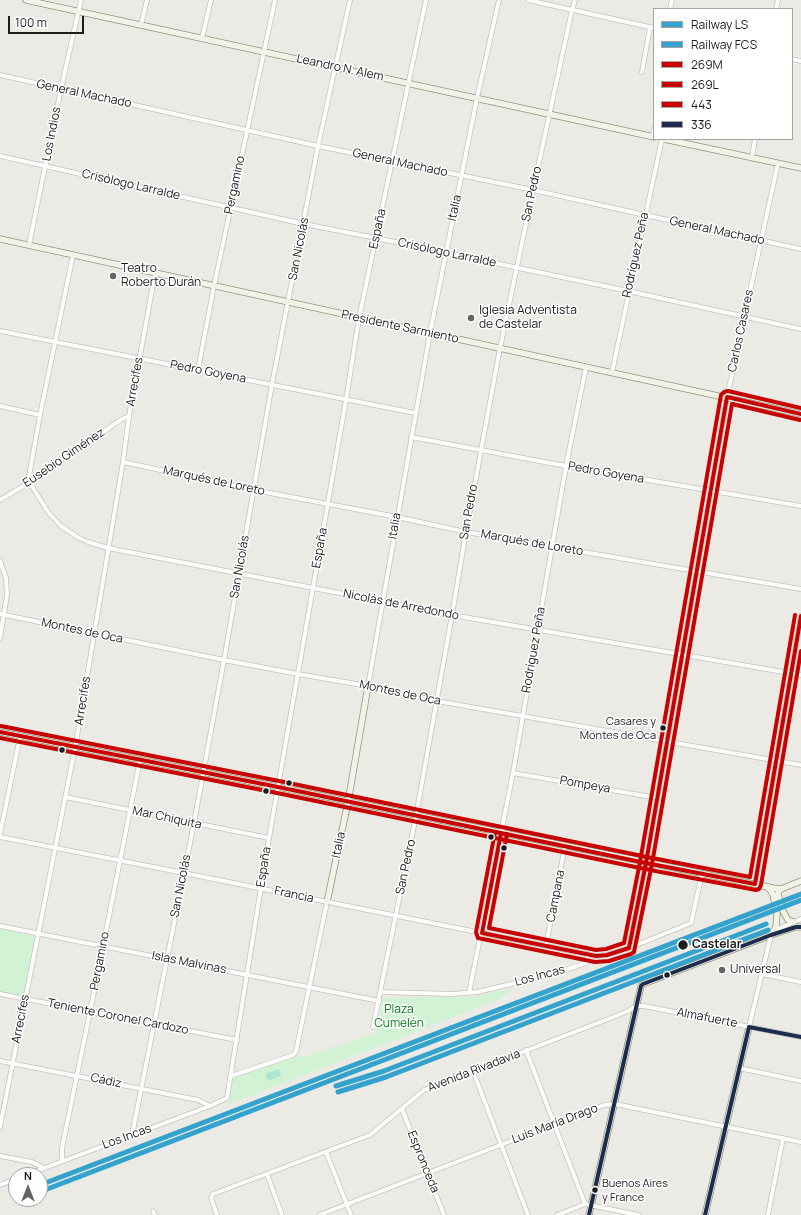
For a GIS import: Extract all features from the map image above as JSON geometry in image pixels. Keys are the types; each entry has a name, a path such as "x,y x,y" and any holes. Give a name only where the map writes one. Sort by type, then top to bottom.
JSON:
{"street":[{"name":"Leandro N. Alem","path":"26,0 653,137"},
{"name":"Los Indios","path":"29,245 81,0"},
{"path":"141,25 147,0"},
{"path":"202,38 211,0"},
{"name":"Pergamino","path":"198,370 214,286 275,0"},
{"name":"San Nicolás","path":"132,1135 194,823 272,384 318,146 350,0"},
{"name":"España","path":"227,1098 269,838 359,318 426,0"},
{"name":"Italia","path":"231,1076 295,1053 348,802 382,600 430,333 499,0"},
{"path":"528,0 652,28 642,72"},
{"name":"San Pedro","path":"374,1026 416,816 500,348 575,0"},
{"name":"General Machado","path":"0,75 318,146 533,190 801,249"},
{"name":"Rodríguez Peña","path":"612,372 628,291 663,140"},
{"path":"668,140 801,168"},
{"path":"752,158 755,140"},
{"name":"Crisólogo Larralde","path":"0,156 304,224 446,252 801,329"},
{"name":"Carlos Casares","path":"629,948 646,863 727,397 778,164"},
{"name":"Presidente Sarmiento","path":"0,239 801,414"},
{"path":"30,482 30,471 40,414 73,255"},
{"name":"Arrecifes","path":"0,1127 75,748 123,462 129,416 155,274"},
{"name":"Pedro Goyena","path":"0,331 415,413"},
{"name":"Rodríguez Peña","path":"469,993 513,773 566,466 586,367"},
{"path":"0,406 40,414"},
{"name":"Eusebio Giménez","path":"0,500 30,482 122,419 129,416"},
{"name":"Pedro Goyena","path":"411,437 481,451 801,506"},
{"name":"Marqués de Loreto","path":"123,462 254,490 397,517 466,532 801,590"},
{"name":"Nicolás de Arredondo","path":"30,482 41,504 61,526 79,538 108,548 382,600 452,615 801,675"},
{"path":"0,561 5,572 7,595 2,614 0,638"},
{"name":"Montes de Oca","path":"2,614 224,660 368,686 437,701 801,765"},
{"path":"755,884 801,616"},
{"path":"0,732 767,887 780,889 801,881"},
{"path":"0,834 20,737"},
{"name":"Pergamino","path":"62,1161 62,1148 140,760"},
{"name":"Pompeya","path":"513,773 657,798"},
{"name":"Mar Chiquita","path":"65,797 269,838"},
{"name":"Francia","path":"0,837 396,915 588,955"},
{"name":"Campana","path":"546,946 565,846"},
{"path":"588,955 600,956 629,948 688,924 693,920 702,874"},
{"path":"705,1215 771,934 776,927 777,914 773,896 767,887"},
{"path":"780,889 778,894 783,911 788,920 798,925"},
{"path":"588,1205 615,1104 641,986 771,934 798,925 801,919"},
{"name":"Islas Malvinas","path":"0,926 379,1001"},
{"name":"Los Incas","path":"380,992 469,993 550,975 586,963 588,955"},
{"path":"762,974 801,982"},
{"name":"Teniente Coronel Cardozo","path":"0,994 236,1040"},
{"name":"Almafuerte","path":"636,1006 644,1006 801,1037"},
{"name":"Avenida Rivadavia","path":"217,1215 211,1198 213,1194 370,1136 424,1090 616,1016 636,1006"},
{"path":"526,1050 554,1124 588,1205 589,1215"},
{"name":"Cádiz","path":"0,1061 198,1100 210,1106"},
{"path":"740,1068 801,1081"},
{"path":"473,1071 528,1215"},
{"name":"Los Incas","path":"47,1167 210,1106 227,1098"},
{"name":"Luis María Drago","path":"319,1215 427,1172 604,1105 615,1104 801,1142"},
{"name":"Espronceda","path":"402,1109 444,1215"},
{"path":"768,1215 784,1138"},
{"path":"326,1152 351,1215"},
{"path":"0,1156 32,1162 42,1167"},
{"path":"267,1174 282,1215"},
{"path":"556,1215 588,1205 638,1215"}],"green space":[{"path":"0,929 35,936 23,997 0,992"},
{"name":"Plaza Cumelén","path":"512,989 500,999 227,1105 234,1078 300,1055 303,1058 376,1033 383,998 472,997"},
{"path":"279,1069 281,1076 268,1081 265,1074"}],"rail line":[{"name":"LS","path":"48,1182 801,894"},
{"name":"FCS","path":"48,1189 801,900"},
{"name":"LS","path":"336,1086 384,1071 766,924"},
{"name":"FCS","path":"338,1092 386,1077 768,930"}],"transit line":[{"name":"443","path":"507,834 489,928 596,950 606,949 624,943 640,862 721,395 728,391 801,408"},
{"name":"269M","path":"501,833 482,933 596,956 607,955 629,948 646,863 727,397 801,414"},
{"name":"269L","path":"495,832 476,932 478,938 595,962 609,961 634,952 652,864 732,404 800,420"},
{"name":"443","path":"1,726 750,877 795,615"},
{"name":"269M","path":"0,732 755,884 801,616"},
{"name":"269L","path":"0,738 277,793 645,869 756,890 759,889 761,885 801,651"},
{"name":"336","path":"589,1215 641,986 771,935 796,927 801,927"},
{"name":"336","path":"705,1215 749,1027 801,1037"}],"place":[{"name":"Teatro Roberto Durán","path":"113,276"},
{"name":"Iglesia Adventista de Castelar","path":"471,318"},
{"name":"Casares y Montes de Oca","path":"663,728"},
{"name":"Castelar","path":"683,945"},
{"name":"Universal","path":"722,970"},
{"name":"Buenos Aires y France","path":"595,1190"}]}
